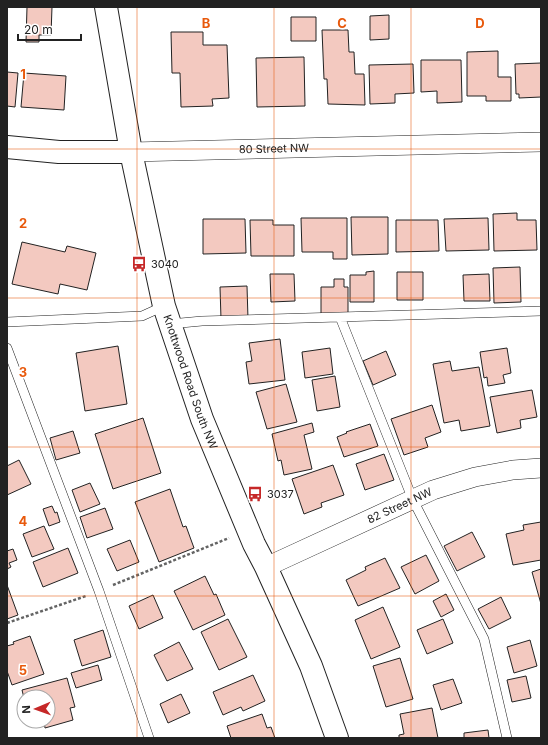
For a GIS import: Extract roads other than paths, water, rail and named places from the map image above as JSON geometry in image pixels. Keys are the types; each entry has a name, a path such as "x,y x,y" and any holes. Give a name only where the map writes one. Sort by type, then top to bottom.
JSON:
{"street":[{"name":"Knottwood Road South NW","path":"106,7 131,152 167,315 202,419 254,544 311,666 336,738"},
{"name":"80 Street NW","path":"7,147 59,152 131,152 541,142"},
{"name":"82 Street NW","path":"266,567 433,490 474,478 513,470 541,468"}],"lane":[{"path":"7,322 167,315 202,320 541,311"},
{"path":"340,317 413,500 484,639 507,738"},
{"path":"7,348 99,591 148,738"}],"place":[{"name":"3040","path":"139,264"},
{"name":"3037","path":"255,494"}]}
